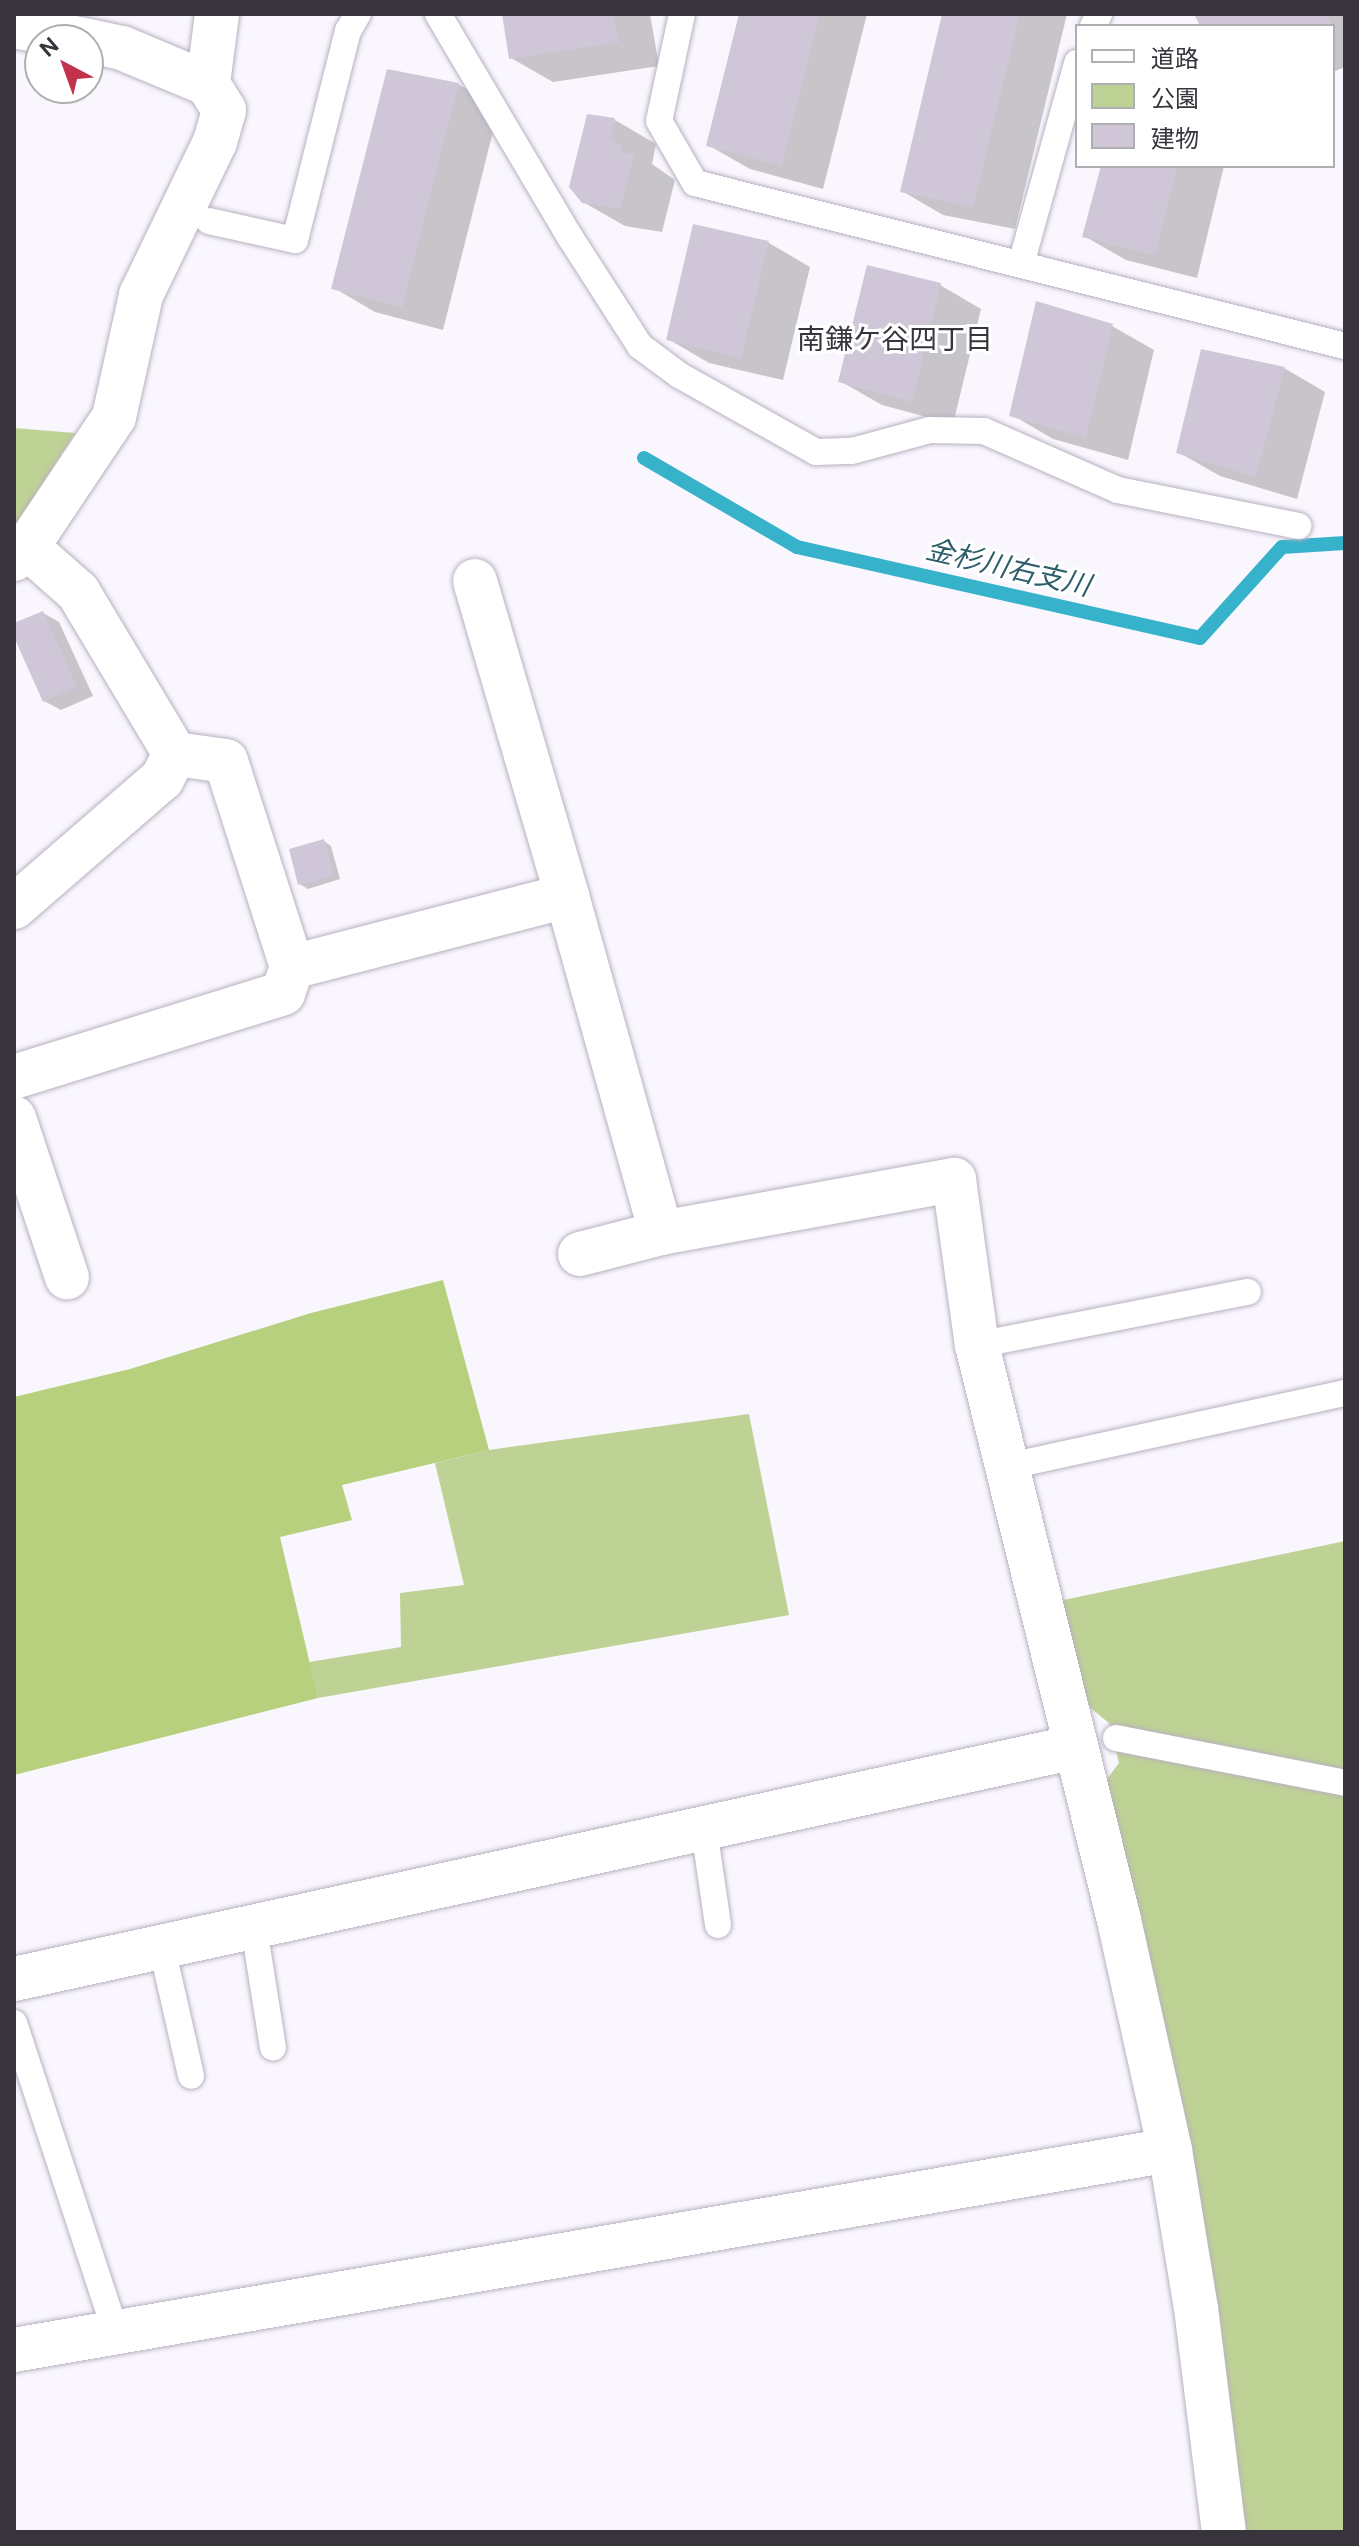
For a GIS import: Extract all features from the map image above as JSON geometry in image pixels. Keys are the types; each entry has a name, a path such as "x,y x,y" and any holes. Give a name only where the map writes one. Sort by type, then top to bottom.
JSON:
{"street":[{"path":"208,84 217,14"},
{"path":"104,44 122,48 208,84 224,110 215,142 141,295 114,417 20,553 78,592 175,754"},
{"path":"475,581 661,1233"},
{"path":"14,907 162,779 175,754"},
{"path":"14,1077 283,993 292,967 226,761 175,754"},
{"path":"292,967 567,896"},
{"path":"14,1118 67,1277"},
{"path":"580,1254 661,1233 954,1180 977,1345 1005,1467 1096,1743 1119,1920 1170,2150 1196,2308 1224,2532"},
{"path":"14,1979 1096,1743"},
{"path":"14,2350 1170,2150"}],"lane":[{"path":"209,221 295,240 348,31 358,14"},
{"path":"438,14 570,237 640,346 679,375 816,452 852,451 930,430 984,431 1118,490 1298,526"},
{"path":"682,14 659,121 695,183 1345,346"},
{"path":"1021,264 1075,70"},
{"path":"977,1345 1248,1292"},
{"path":"1005,1467 1345,1393"},
{"path":"1096,1743 1345,1783"},
{"path":"704,1829 718,1925"},
{"path":"254,1928 273,2048"},
{"path":"162,1948 191,2076"},
{"path":"14,2023 116,2333"}],"green space":[{"path":"14,428 75,433 14,528"},
{"path":"443,1280 489,1450 342,1485 352,1520 280,1537 318,1698 14,1775 14,1397 130,1369 311,1313"},
{"path":"749,1414 789,1615 318,1698 309,1662 401,1647 400,1593 464,1585 435,1463 489,1450"},
{"path":"1345,1541 1345,2532 1234,2532 1104,1783 1119,1763 1109,1723 1077,1697 1054,1602"}],"building":[{"path":"502,14 613,14 619,42 509,59"},
{"path":"739,14 820,14 782,166 706,146"},
{"path":"942,14 1020,14 973,207 900,192"},
{"path":"1194,14 1326,14 1331,24 1199,24"},
{"path":"387,69 459,83 402,307 331,289"},
{"path":"587,114 615,118 611,141 621,144 621,152 634,154 620,209 582,203 569,187"},
{"path":"1100,168 1177,168 1155,255 1082,237"},
{"path":"693,224 769,241 741,358 666,340"},
{"path":"867,265 941,283 912,402 838,382"},
{"path":"1036,301 1113,324 1086,438 1009,416"},
{"path":"1201,349 1285,367 1256,477 1176,453"},
{"path":"43,611 77,687 43,702 14,637 14,623"},
{"path":"324,839 334,876 298,885 289,849"}],"waterway":[{"name":"金杉川右支川","path":"644,458 797,547 1200,638 1282,547 1345,543"}],"district":[{"name":"南鎌ケ谷四丁目","path":"895,340"}]}
